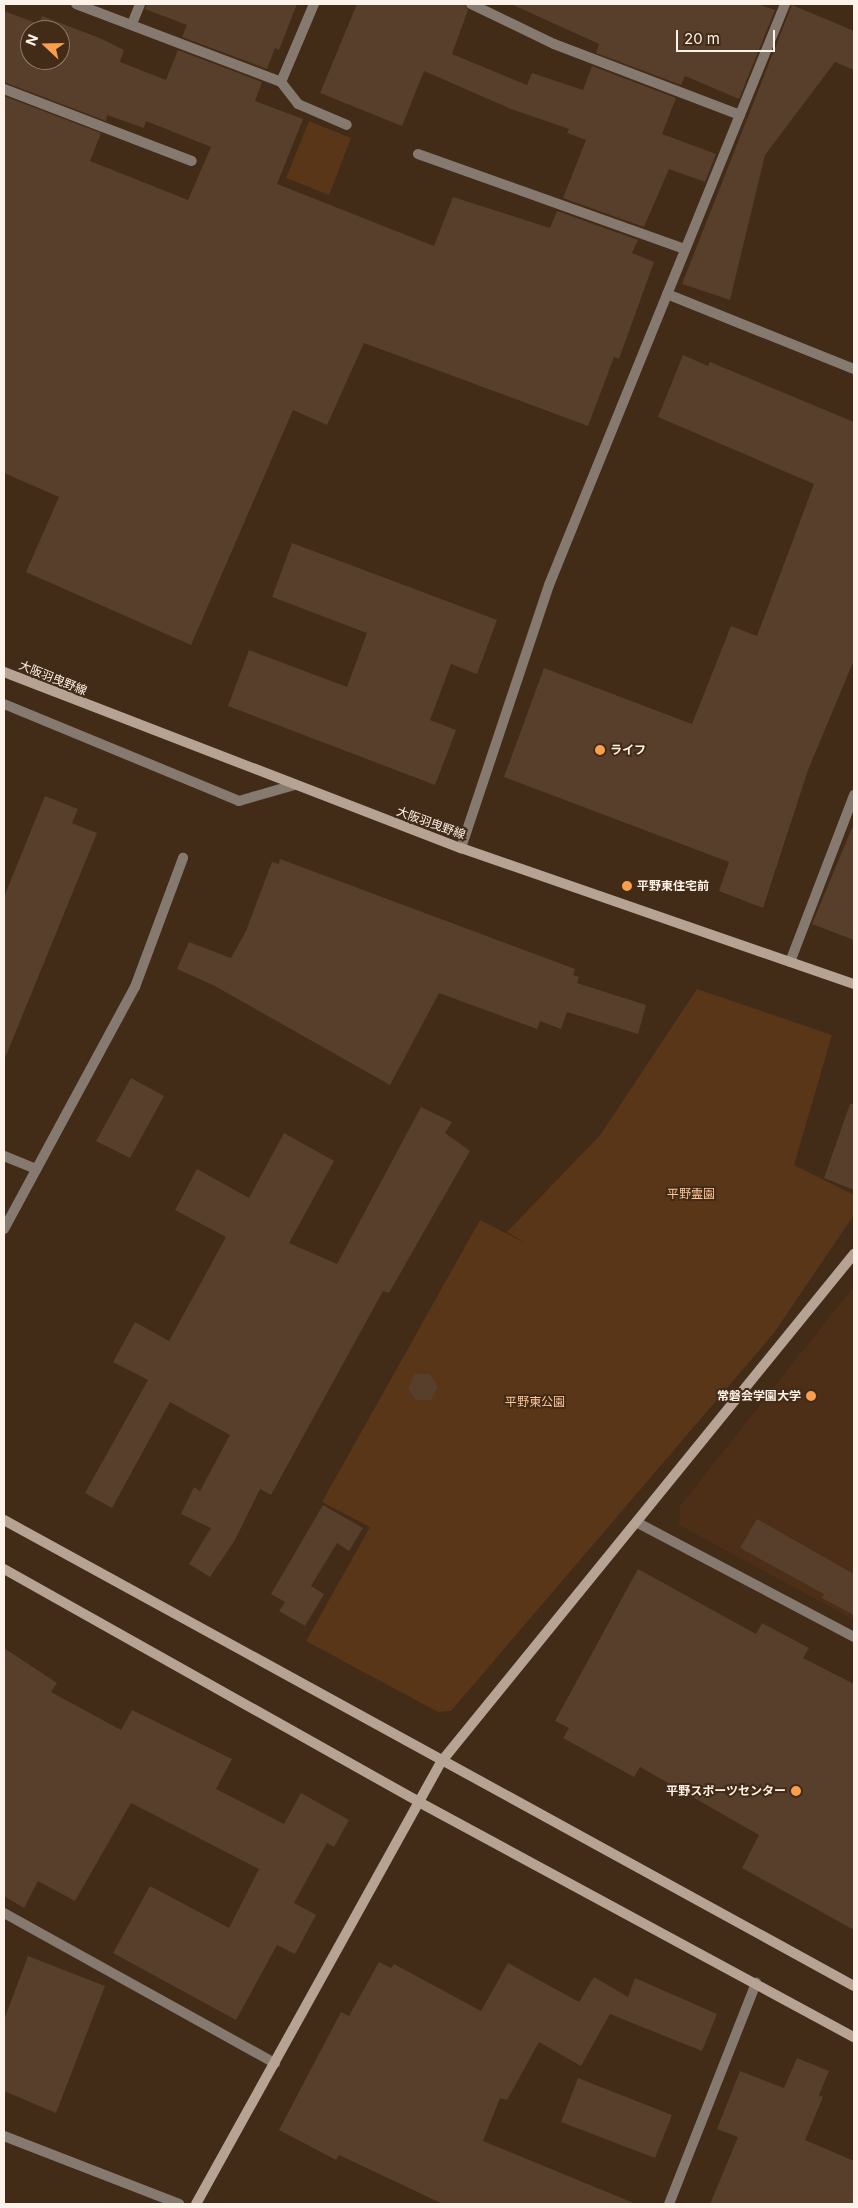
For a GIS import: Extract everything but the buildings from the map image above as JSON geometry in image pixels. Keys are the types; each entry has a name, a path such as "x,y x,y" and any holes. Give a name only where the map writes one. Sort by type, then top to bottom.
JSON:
{"street":[{"path":"76,4 282,82 298,104 347,125"},
{"path":"132,24 140,4"},
{"path":"282,82 314,4"},
{"path":"470,4 554,44 740,115"},
{"path":"461,848 549,585 784,4"},
{"path":"4,89 192,161"},
{"path":"418,154 685,249"},
{"path":"667,294 854,369"},
{"name":"大阪羽曳野線","path":"4,672 461,848 854,984"},
{"path":"4,704 239,801 294,785"},
{"path":"790,962 854,795"},
{"path":"4,1229 134,987 183,858"},
{"path":"4,1156 37,1169"},
{"path":"196,2204 417,1801 441,1762 638,1523 854,1254"},
{"path":"4,1520 441,1762 854,1986"},
{"path":"638,1523 854,1638"},
{"path":"4,1569 417,1801 854,2037"},
{"path":"4,1914 275,2063"},
{"path":"669,2204 756,1984"},
{"path":"4,2136 179,2204"}],"shaded area":[{"name":"常磐会学園大学","path":"854,1286 854,1620 679,1525 680,1506"}],"green space":[{"path":"309,121 351,138 329,195 286,178"},
{"name":"平野東公園","path":"697,989 832,1035 794,1165 854,1195 854,1215 774,1333 451,1711 438,1712 306,1641 370,1527 322,1502 480,1220 525,1243 507,1232 601,1134"}],"place":[{"name":"ライフ","path":"600,750"},
{"name":"平野東住宅前","path":"627,886"},
{"name":"常磐会学園大学","path":"811,1396"},
{"name":"平野スポーツセンター","path":"796,1791"}],"park label":[{"name":"平野霊園","path":"691,1194"}]}
